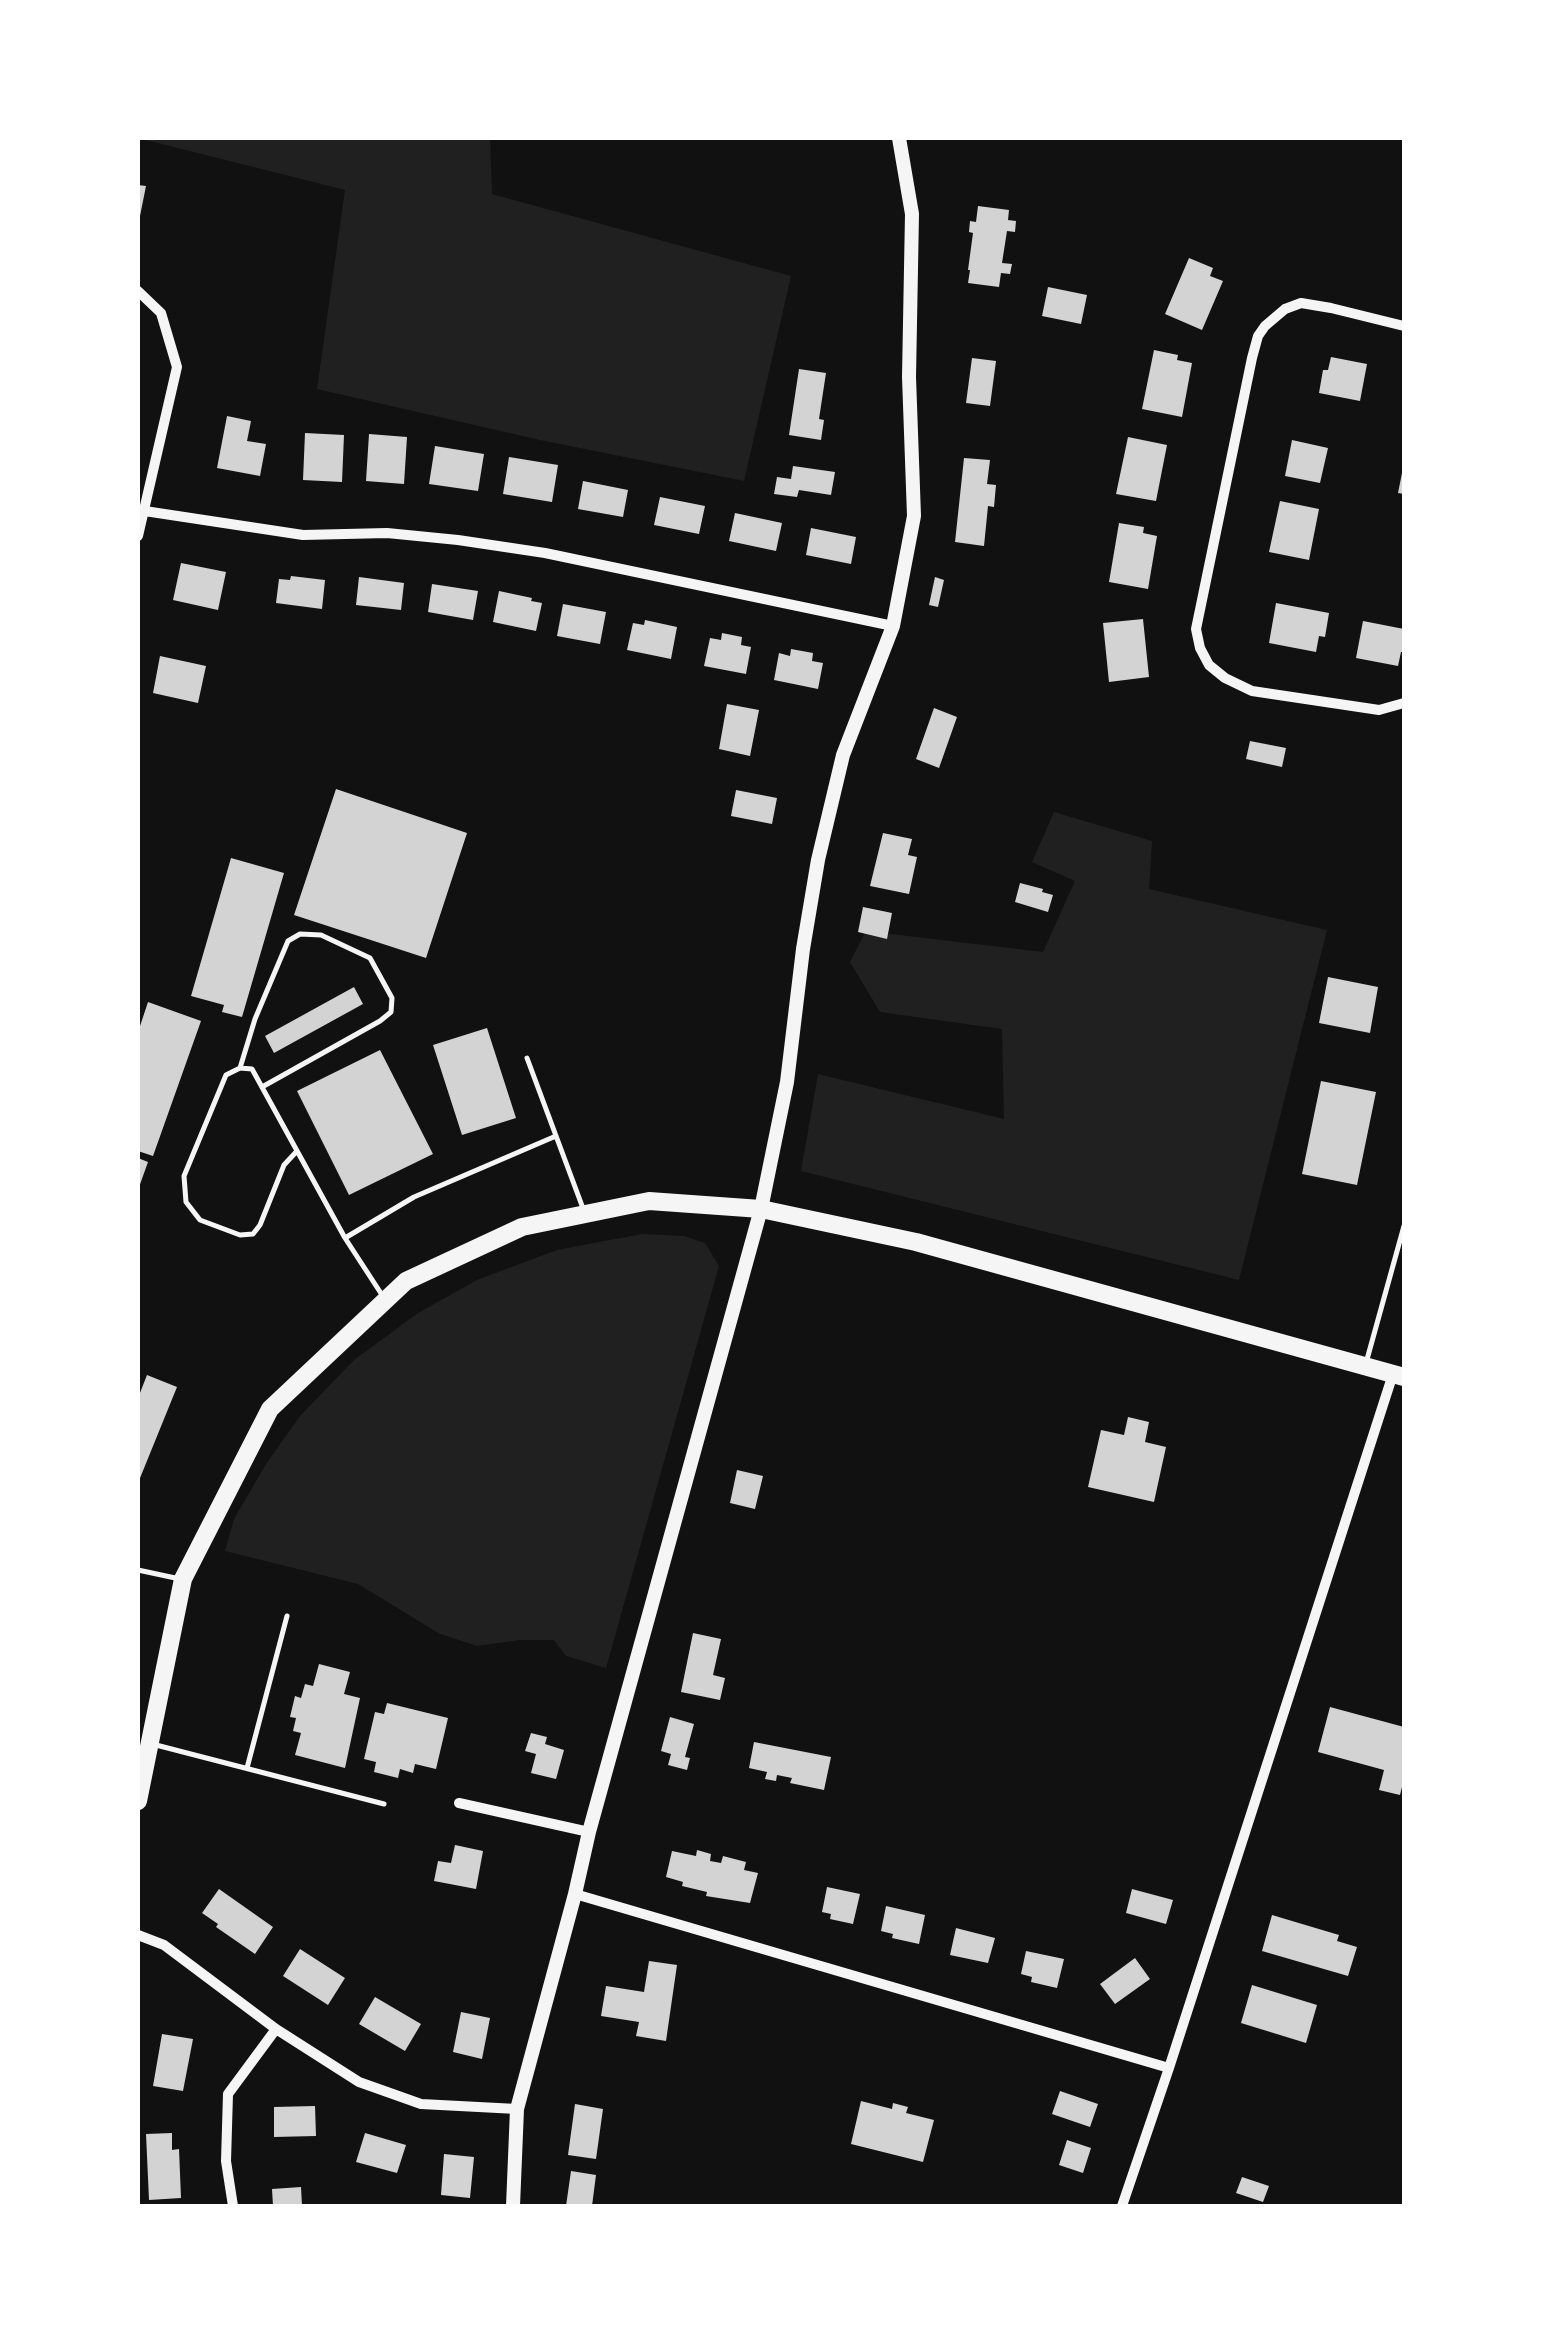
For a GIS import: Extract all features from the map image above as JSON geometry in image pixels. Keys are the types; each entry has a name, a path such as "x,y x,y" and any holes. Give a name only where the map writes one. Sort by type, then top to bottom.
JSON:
{"highway":[{"path":"138,1801 183,1580 270,1409 406,1280 522,1227 650,1201 761,1209 916,1242 1399,1375"}],"street":[{"path":"514,2206 516,2109 761,1209 787,1082 818,860 844,755 894,626 914,516 910,377 912,214 899,138"},
{"path":"138,291 161,314 177,367 140,510 138,536"},
{"path":"1404,326 1301,303 1285,309 1258,336 1196,629 1208,665 1252,691 1379,710 1404,704"},
{"path":"140,510 302,535 387,533 544,553 894,626"},
{"path":"1122,2206 1399,1375"},
{"path":"460,1802 590,1832"},
{"path":"575,1894 1169,2068"},
{"path":"138,1935 164,1945 276,2029 359,2082 421,2104 516,2109"},
{"path":"232,2206 226,2161 228,2094 276,2029"}],"lane":[{"path":"240,1068 254,1019 288,941 300,934 320,936 370,958 392,998 391,1012 262,1088"},
{"path":"527,1058 585,1214"},
{"path":"297,1150 284,1165 260,1226 253,1234 240,1235 200,1220 186,1202 184,1176 226,1075 240,1068 252,1069 262,1088 297,1150 345,1238 386,1300"},
{"path":"345,1238 414,1197 556,1136"},
{"path":"1365,1366 1404,1226"},
{"path":"138,1570 183,1580"},
{"path":"246,1768 287,1616"},
{"path":"148,1743 384,1804"}],"shaded area":[{"path":"138,138 490,138 492,194 791,276 744,481 317,389 345,190"},
{"path":"1054,812 1152,841 1149,889 1327,930 1239,1280 801,1171 818,1074 1004,1119 1002,1029 880,1012 850,962 866,931 1043,952 1075,881 1032,862"},
{"path":"642,1234 684,1236 705,1243 719,1266 606,1668 566,1656 554,1640 477,1646 440,1634 358,1584 225,1551 234,1519 266,1464 300,1416 354,1360 418,1313 477,1280 557,1250"}],"building":[{"path":"138,185 146,186 139,221 138,221"},
{"path":"978,206 1009,210 1008,220 1016,221 1015,232 1007,231 1002,263 1012,264 1010,274 1001,273 999,287 968,283 973,233 969,232 970,221 976,222"},
{"path":"1189,258 1213,268 1210,276 1223,281 1202,330 1165,314"},
{"path":"1048,287 1087,295 1081,324 1042,316"},
{"path":"1154,350 1178,355 1177,360 1192,363 1182,417 1142,409"},
{"path":"1331,357 1367,364 1360,401 1319,393 1323,370 1328,370"},
{"path":"972,358 996,361 990,406 966,403"},
{"path":"799,369 826,373 819,419 824,420 821,440 789,435"},
{"path":"227,416 251,421 247,441 266,444 260,476 217,468"},
{"path":"305,433 344,435 342,482 303,480"},
{"path":"369,434 407,437 404,484 366,481"},
{"path":"1128,437 1167,445 1156,501 1116,494"},
{"path":"1292,440 1328,448 1320,483 1285,476"},
{"path":"435,446 484,454 478,491 429,484"},
{"path":"509,457 558,465 552,502 503,494"},
{"path":"964,458 990,460 987,484 996,485 994,507 988,506 984,546 955,542"},
{"path":"793,466 835,472 831,495 799,490 797,497 774,494 777,477 791,479"},
{"path":"1404,468 1404,494 1398,493"},
{"path":"583,481 628,490 623,517 578,509"},
{"path":"660,497 705,506 699,534 654,525"},
{"path":"1280,501 1319,509 1309,560 1269,552"},
{"path":"735,513 782,523 776,551 729,541"},
{"path":"1119,523 1144,527 1143,533 1157,536 1148,589 1109,582"},
{"path":"811,528 856,537 851,564 806,555"},
{"path":"181,563 226,572 218,610 173,600"},
{"path":"291,576 325,580 322,609 276,603 279,579 290,580"},
{"path":"359,577 404,583 401,610 356,605"},
{"path":"935,577 944,580 938,607 929,605"},
{"path":"432,584 478,591 473,620 428,612"},
{"path":"499,591 542,603 536,631 493,622"},
{"path":"1276,603 1329,613 1325,637 1319,636 1316,652 1269,643"},
{"path":"563,604 606,612 600,644 557,636"},
{"path":"1143,619 1149,677 1109,682 1103,623"},
{"path":"645,620 677,627 671,659 627,650 633,623 644,625"},
{"path":"1363,621 1404,629 1404,652 1398,666 1356,658"},
{"path":"722,633 742,637 741,645 751,647 746,674 704,666 710,638 721,640"},
{"path":"791,649 813,653 812,661 823,663 818,689 774,680 779,653 790,656"},
{"path":"160,656 206,666 198,703 153,693"},
{"path":"727,704 759,710 750,756 719,749"},
{"path":"934,708 957,717 939,768 916,759"},
{"path":"1250,741 1286,748 1282,767 1246,759"},
{"path":"336,789 467,833 426,958 294,915"},
{"path":"736,790 777,798 772,824 731,816"},
{"path":"883,833 912,839 908,855 917,857 909,894 870,886"},
{"path":"231,858 284,873 242,1017 222,1012 224,1005 191,996"},
{"path":"1020,883 1053,895 1048,912 1015,902"},
{"path":"863,907 892,913 887,939 858,932"},
{"path":"1328,977 1378,987 1370,1033 1319,1023"},
{"path":"354,987 363,1004 274,1053 265,1036"},
{"path":"148,1002 201,1021 153,1156 138,1151 138,1032"},
{"path":"487,1028 516,1118 462,1135 433,1045"},
{"path":"380,1050 433,1154 349,1195 297,1091"},
{"path":"1321,1081 1376,1092 1357,1185 1302,1174"},
{"path":"138,1158 148,1162 138,1190"},
{"path":"147,1375 177,1387 138,1483 138,1398"},
{"path":"1128,1417 1149,1422 1145,1442 1166,1447 1154,1502 1088,1487 1101,1430 1124,1435"},
{"path":"737,1470 763,1476 755,1509 730,1503"},
{"path":"693,1633 721,1639 713,1675 725,1678 720,1700 681,1692"},
{"path":"319,1664 350,1672 344,1694 360,1698 345,1768 295,1755 301,1733 293,1731 296,1718 290,1717 295,1696 301,1698 305,1684 313,1686"},
{"path":"387,1703 448,1718 436,1769 415,1764 413,1773 400,1769 398,1778 374,1772 376,1762 364,1759 375,1712 384,1714"},
{"path":"1330,1707 1404,1727 1404,1779 1400,1795 1379,1790 1384,1770 1318,1752"},
{"path":"670,1717 694,1724 685,1757 690,1758 687,1770 668,1765 671,1754 661,1751"},
{"path":"531,1733 547,1737 545,1744 564,1750 556,1779 531,1773 536,1754 525,1751"},
{"path":"754,1742 831,1757 824,1790 790,1783 792,1778 777,1775 776,1781 765,1779 767,1772 749,1768"},
{"path":"455,1845 483,1851 476,1889 434,1881 438,1861 451,1863"},
{"path":"697,1850 711,1854 710,1861 721,1863 723,1856 746,1862 744,1870 758,1873 750,1903 706,1896 707,1892 666,1877 672,1851 696,1856"},
{"path":"827,1887 860,1894 853,1924 830,1919 831,1914 822,1912"},
{"path":"219,1889 273,1927 255,1954 202,1913"},
{"path":"1132,1889 1173,1900 1166,1924 1126,1913"},
{"path":"886,1906 925,1915 919,1944 892,1938 893,1934 881,1931"},
{"path":"1272,1915 1339,1935 1337,1941 1357,1947 1348,1976 1262,1951"},
{"path":"956,1928 995,1938 988,1963 950,1955"},
{"path":"300,1949 345,1978 328,2005 283,1976"},
{"path":"1026,1951 1064,1959 1057,1988 1031,1982 1032,1977 1021,1974"},
{"path":"1135,1958 1150,1979 1115,2004 1100,1984"},
{"path":"649,1961 677,1965 666,2041 636,2036 639,2022 601,2016 606,1986 644,1992"},
{"path":"1252,1985 1317,2005 1306,2043 1241,2023"},
{"path":"375,1997 421,2024 405,2051 359,2024"},
{"path":"461,2012 490,2018 482,2059 453,2052"},
{"path":"162,2034 193,2039 183,2091 153,2086"},
{"path":"1060,2091 1098,2104 1090,2127 1052,2114"},
{"path":"861,2101 892,2109 893,2103 908,2107 906,2113 934,2120 923,2162 851,2144"},
{"path":"575,2104 603,2109 596,2159 568,2155"},
{"path":"315,2106 316,2136 274,2137 274,2107"},
{"path":"172,2133 172,2150 179,2149 181,2198 149,2200 146,2134"},
{"path":"365,2133 406,2145 397,2173 356,2162"},
{"path":"1067,2140 1091,2148 1083,2173 1059,2165"},
{"path":"444,2154 474,2157 470,2198 441,2195"},
{"path":"571,2171 596,2175 592,2206 566,2206"},
{"path":"1242,2177 1269,2186 1263,2202 1236,2193"},
{"path":"301,2187 302,2206 273,2206 272,2189"}]}
